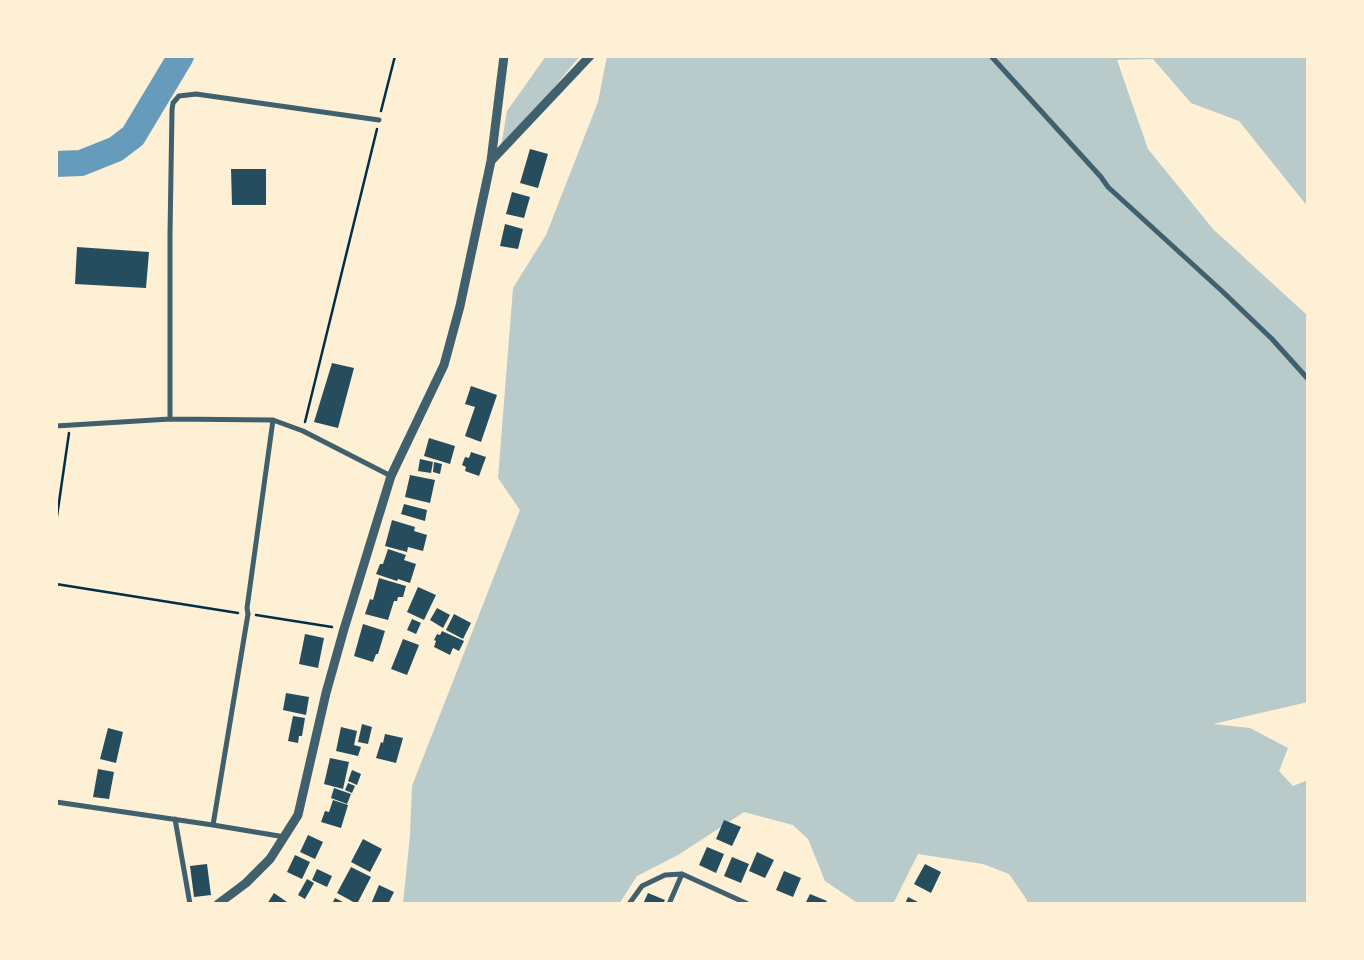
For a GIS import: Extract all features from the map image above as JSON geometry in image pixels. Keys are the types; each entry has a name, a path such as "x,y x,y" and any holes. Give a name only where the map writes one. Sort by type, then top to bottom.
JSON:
{"street":[{"path":"218,904 246,883 270,859 298,815 326,693 391,476 444,365 460,306 491,161 504,56"},
{"path":"491,161 590,56"},
{"path":"991,56 1101,176 1108,187 1230,298 1272,339 1308,379"},
{"path":"170,419 170,234 173,103 179,96 196,94 379,120"},
{"path":"56,426 170,419 273,420 303,431 391,476"},
{"path":"213,825 248,614 247,608 273,420"},
{"path":"56,802 285,837"},
{"path":"175,819 190,904"},
{"path":"669,904 682,874"},
{"path":"629,904 642,886 665,875 682,874 748,904"}],"path":[{"path":"303,431 395,56"},
{"path":"56,523 70,426"},
{"path":"56,584 344,629"}],"shaded area":[{"path":"546,56 580,56 500,153 507,111"},
{"path":"607,56 1308,56 1308,207 1239,121 1191,103 1153,59 1117,60 1148,149 1213,229 1308,316 1308,702 1213,724 1250,728 1288,748 1279,771 1293,786 1308,780 1308,904 1027,904 1027,900 1009,874 983,864 918,854 893,904 859,904 825,881 808,839 793,825 744,812 678,855 637,876 619,904 403,904 410,835 412,786 520,510 498,478 513,288 546,235 598,102"}],"building":[{"path":"530,149 548,154 538,188 520,183"},
{"path":"231,169 266,169 266,205 232,205"},
{"path":"512,192 530,197 524,218 506,214"},
{"path":"505,224 523,229 518,249 500,246"},
{"path":"77,247 149,252 146,288 75,284"},
{"path":"332,363 354,368 338,428 314,422"},
{"path":"471,386 497,395 481,442 465,436 475,407 465,404"},
{"path":"429,438 455,446 450,464 424,456"},
{"path":"471,452 486,457 479,476 465,471 466,467 462,465 465,457 469,458"},
{"path":"420,459 433,462 431,473 418,471"},
{"path":"434,462 442,464 440,474 433,472"},
{"path":"410,475 435,480 430,503 405,497"},
{"path":"404,504 427,510 425,521 401,514"},
{"path":"392,520 415,527 414,531 427,535 423,551 408,547 407,552 385,546"},
{"path":"388,549 406,555 404,560 416,564 410,583 376,574 380,564 383,564"},
{"path":"379,578 406,586 403,597 398,597 397,601 394,601 388,620 365,614 370,599 373,600"},
{"path":"418,587 436,595 424,620 407,612"},
{"path":"437,608 450,615 443,628 430,620"},
{"path":"454,614 471,623 463,639 446,630"},
{"path":"412,619 421,623 416,634 407,630"},
{"path":"363,624 385,631 378,654 376,654 373,662 354,656"},
{"path":"442,631 464,641 459,651 453,648 450,655 434,647 436,641 434,640 437,634 440,635"},
{"path":"305,634 324,638 318,668 299,664"},
{"path":"403,639 419,645 407,675 391,669"},
{"path":"286,693 309,697 306,715 283,710"},
{"path":"293,716 305,718 302,736 299,736 298,743 288,741"},
{"path":"362,724 372,727 368,744 358,742"},
{"path":"341,727 357,731 354,745 361,747 358,756 336,751"},
{"path":"108,728 123,732 116,763 100,759"},
{"path":"385,734 403,738 396,763 376,758"},
{"path":"330,758 349,762 343,789 324,784"},
{"path":"98,769 114,772 109,799 93,797"},
{"path":"352,770 361,774 357,785 348,781"},
{"path":"348,783 355,786 352,793 345,790"},
{"path":"334,788 351,794 347,804 331,798"},
{"path":"333,800 348,805 341,828 321,822 325,811 329,812"},
{"path":"724,820 741,827 732,846 716,839"},
{"path":"308,835 323,842 315,859 300,852"},
{"path":"363,839 382,849 370,872 351,862"},
{"path":"707,847 724,854 716,873 699,865"},
{"path":"757,852 774,860 765,878 749,871"},
{"path":"295,855 310,862 302,879 287,872"},
{"path":"732,857 749,864 741,883 724,876"},
{"path":"207,864 211,895 194,897 190,866"},
{"path":"925,864 941,872 931,893 914,884"},
{"path":"351,867 371,877 357,904 337,893"},
{"path":"317,869 332,876 327,887 312,880"},
{"path":"784,871 801,878 793,897 776,890"},
{"path":"307,879 314,883 305,899 298,895"},
{"path":"379,885 394,892 388,904 371,904"},
{"path":"274,893 287,902 286,904 267,904"},
{"path":"648,893 665,900 663,904 643,904"},
{"path":"810,894 827,901 825,904 805,904"},
{"path":"908,897 922,904 905,904"},
{"path":"335,898 347,904 332,904"}],"waterway":[{"path":"56,164 81,163 116,149 133,136 181,56"}]}
